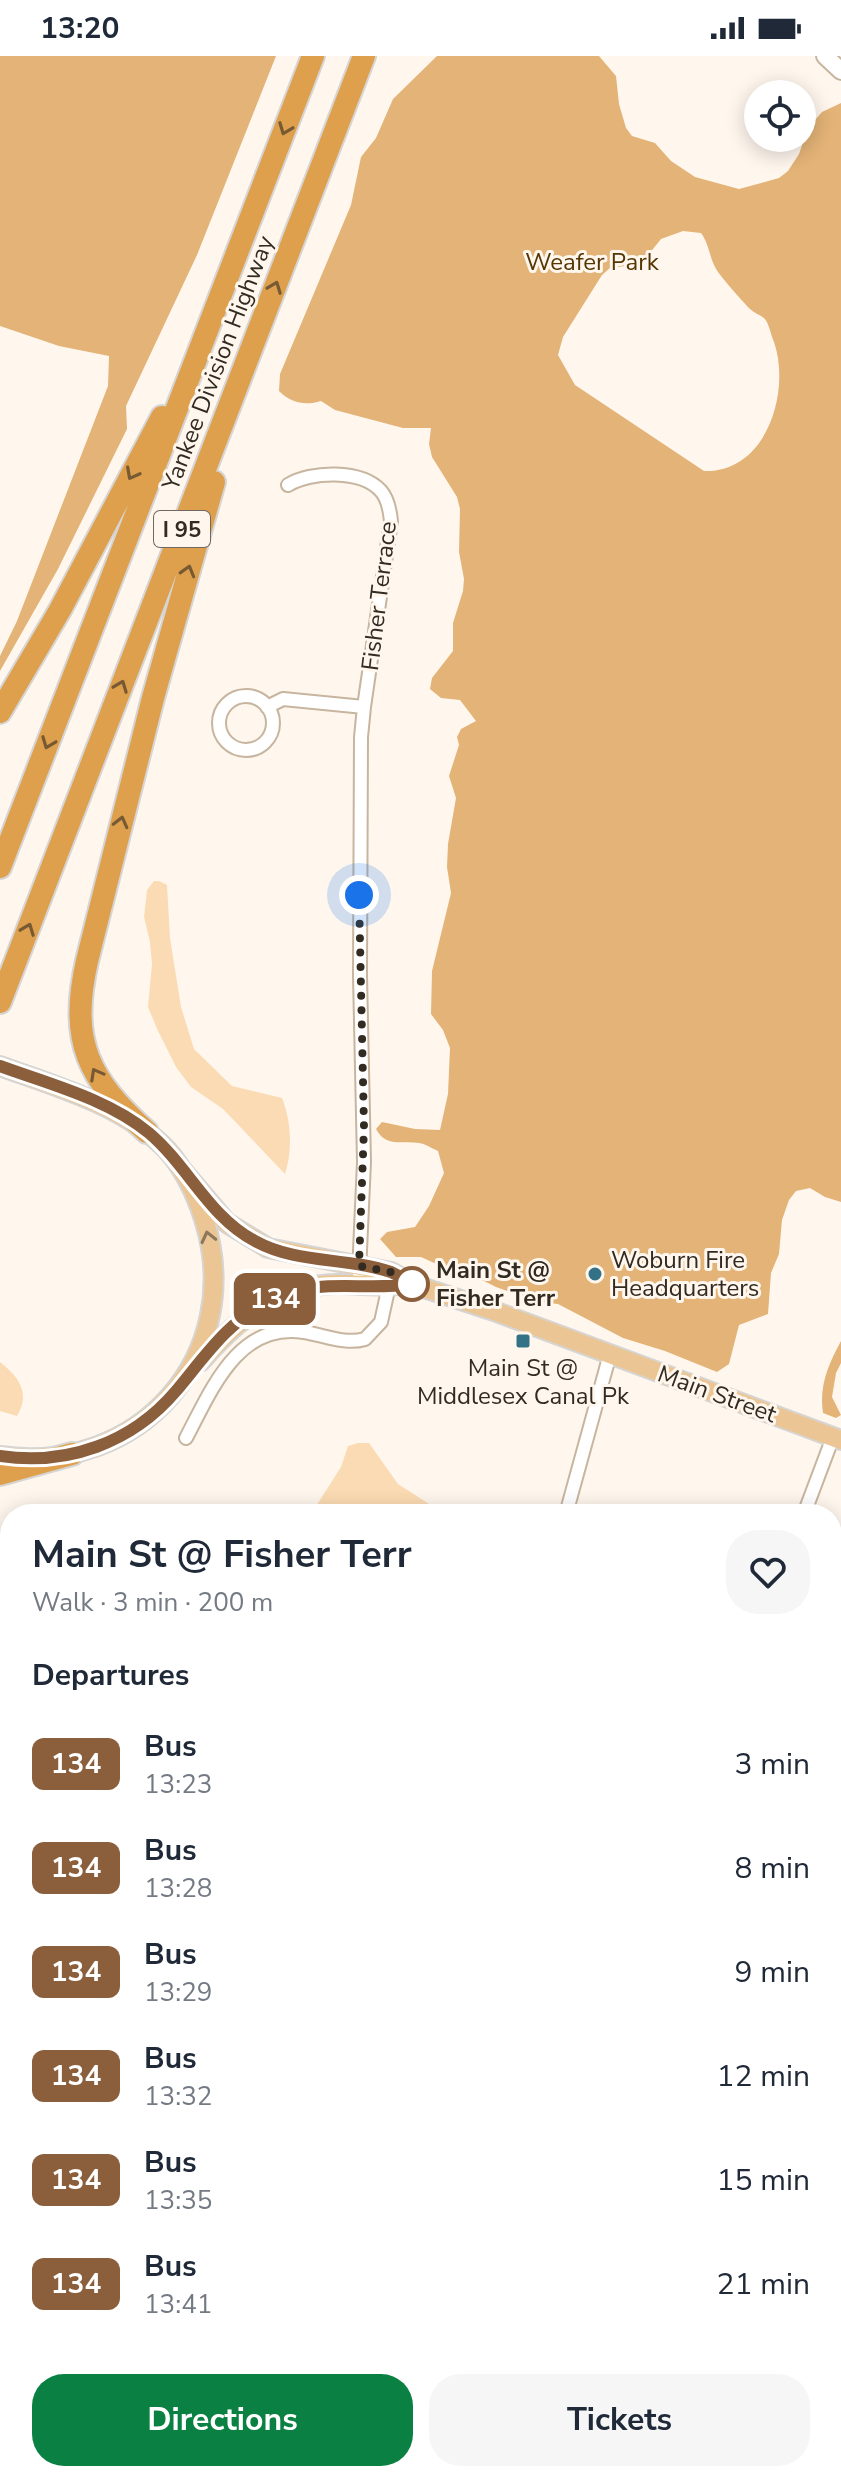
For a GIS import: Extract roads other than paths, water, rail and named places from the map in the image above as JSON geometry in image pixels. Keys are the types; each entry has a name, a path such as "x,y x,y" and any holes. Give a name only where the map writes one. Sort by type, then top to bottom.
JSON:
{"highway":[{"name":"Yankee Division Highway","path":"0,867 313,56"},
{"name":"Yankee Division Highway","path":"0,1002 364,56"},
{"path":"0,712 75,583 207,330"},
{"path":"147,1132 122,1110 93,1069 81,1032 81,985 175,613 257,335"},
{"path":"0,1474 72,1454"}],"main road":[{"name":"Main Street","path":"0,1066 107,1108 147,1132 227,1223 274,1250 358,1275 412,1284 837,1439"},
{"path":"0,1456 29,1459 72,1454 107,1444 155,1413 176,1390 192,1365 204,1336 212,1311 214,1287 209,1236 183,1171"},
{"name":"Main Street","path":"176,1390 222,1336 258,1307 304,1289 334,1284 358,1275"}],"street":[{"path":"825,56 841,71"},
{"name":"Fisher Terrace","path":"288,485 316,476 354,478 378,488 389,507 391,540 364,707 359,911 364,1162 358,1275"},
{"path":"250,696 267,707 272,716 272,726 262,744 242,749 224,738 220,719 230,701 250,696"},
{"path":"267,707 286,699 364,707"},
{"path":"186,1438 218,1380 241,1350 264,1335 279,1332 302,1332 347,1341 365,1339 381,1322 390,1280"},
{"path":"569,1504 610,1354"},
{"path":"808,1504 837,1439"}],"place":[{"name":"Woburn Fire Headquarters","path":"595,1274"},
{"name":"Main St @ Fisher Terr","path":"412,1284"},
{"name":"Main St @ Middlesex Canal Pk","path":"523,1341"}],"park label":[{"name":"Weafer Park","path":"592,262"}]}
